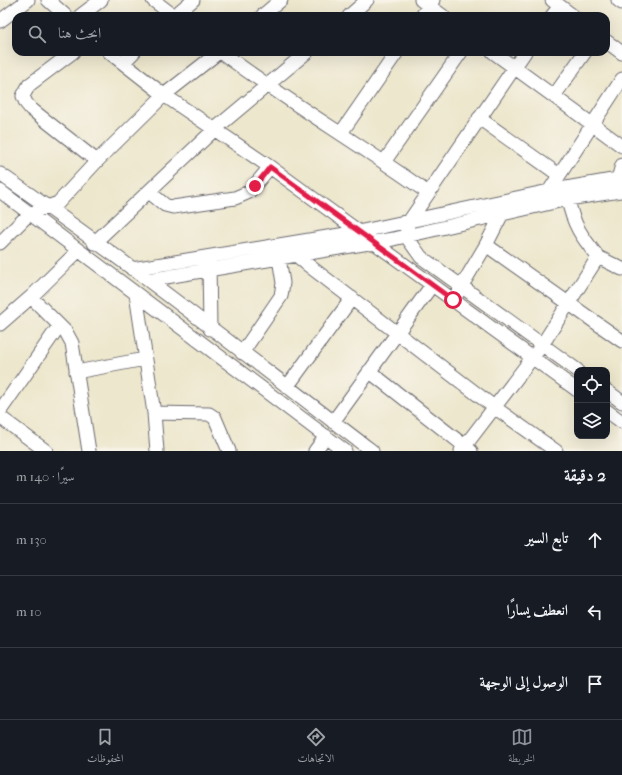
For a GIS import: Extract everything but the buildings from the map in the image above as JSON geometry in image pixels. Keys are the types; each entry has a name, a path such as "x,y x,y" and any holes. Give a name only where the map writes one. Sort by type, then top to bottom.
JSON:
{"street":[{"path":"0,21 28,0"},
{"path":"48,0 62,12"},
{"path":"85,12 101,0"},
{"path":"153,0 169,12"},
{"path":"179,12 193,0"},
{"path":"267,12 281,0"},
{"path":"354,12 367,0"},
{"path":"618,0 622,3"},
{"path":"426,5 437,12"},
{"path":"555,7 566,12"},
{"path":"610,44 622,53"},
{"path":"68,56 29,85 24,96 26,103 31,109 97,161"},
{"path":"114,56 164,95 270,167 574,388"},
{"path":"123,63 130,56"},
{"path":"0,243 30,214 58,203 97,161 164,95 215,56"},
{"path":"226,56 267,86 384,162 428,193"},
{"path":"94,243 215,130 302,56"},
{"path":"341,134 394,56"},
{"path":"384,162 458,56"},
{"path":"499,56 622,146"},
{"path":"407,230 428,193 523,56"},
{"path":"554,96 582,56"},
{"path":"549,191 622,79"},
{"path":"479,118 559,175"},
{"path":"620,187 622,165"},
{"path":"148,192 165,205 173,207 235,198 249,192 270,167"},
{"path":"0,174 94,243 148,280 210,329 372,451"},
{"path":"132,269 209,256 374,243 407,230 509,200 549,191 620,187"},
{"path":"148,280 279,258 295,249 358,232 407,230 502,213 620,187"},
{"path":"0,191 346,451"},
{"path":"568,199 575,223 586,242 598,257 622,269"},
{"path":"453,300 486,245 509,200"},
{"path":"407,230 421,257 574,367"},
{"path":"486,245 622,341"},
{"path":"295,249 352,298 397,333 494,407 556,451"},
{"path":"0,324 31,297 78,251"},
{"path":"209,256 210,329"},
{"path":"369,371 465,449 494,407 542,344 598,257"},
{"path":"242,353 281,296 283,283 279,258"},
{"path":"333,422 432,285"},
{"path":"136,294 154,413 157,451"},
{"path":"31,297 66,332 72,343 90,451"},
{"path":"287,387 352,298"},
{"path":"0,411 59,326"},
{"path":"76,372 145,359"},
{"path":"610,393 622,401 613,416"},
{"path":"154,413 209,414 215,418 229,451"},
{"path":"0,417 46,451"},
{"path":"315,451 326,436"}],"route":[{"path":"255,186 270,167 453,300"}]}
